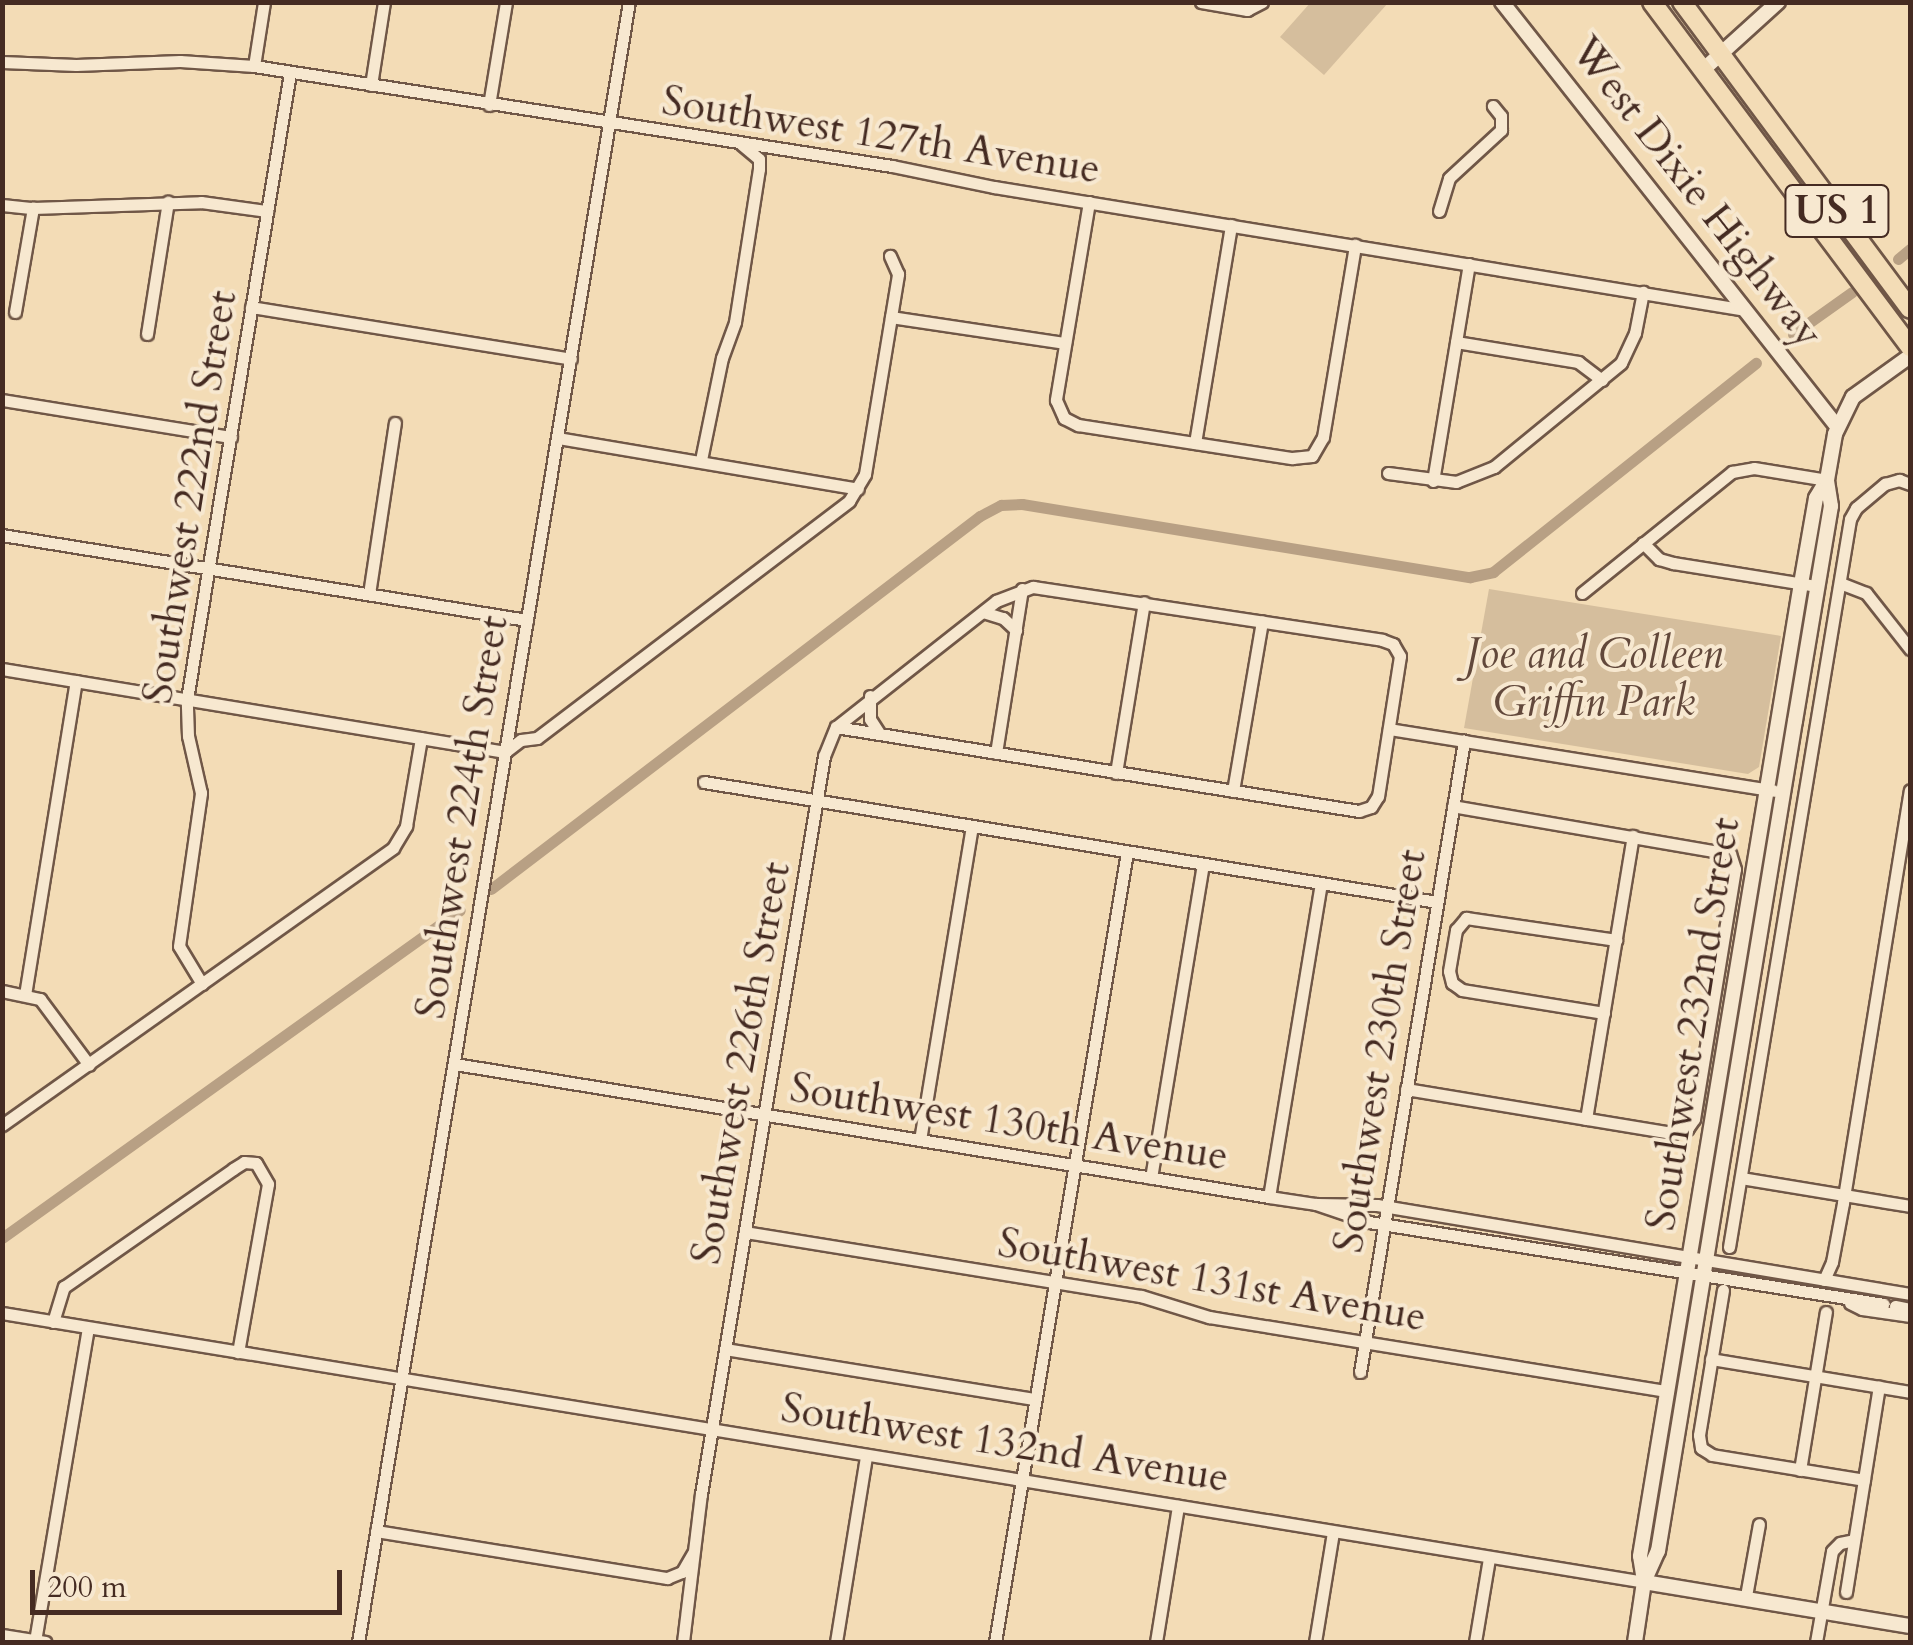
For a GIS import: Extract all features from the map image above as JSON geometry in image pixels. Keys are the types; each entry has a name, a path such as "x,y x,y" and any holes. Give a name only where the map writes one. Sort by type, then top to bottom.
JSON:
{"highway":[{"name":"US 1","path":"1652,2 1910,347"},
{"name":"US 1","path":"1682,2 1910,309"},
{"path":"1817,221 1845,236 1910,327"}],"street":[{"path":"254,66 264,2"},
{"path":"370,86 384,2"},
{"path":"489,105 506,2"},
{"name":"Southwest 224th Street","path":"358,1642 629,2"},
{"path":"1200,2 1260,5"},
{"name":"West Dixie Highway","path":"1502,2 1836,425"},
{"path":"1704,68 1778,2"},
{"name":"Southwest 127th Avenue","path":"2,62 76,65 180,61 254,66 738,142 1746,310"},
{"name":"Southwest 222nd Street","path":"202,984 179,946 201,793 188,736 187,699 290,72"},
{"path":"1439,211 1449,178 1501,130 1501,116 1493,106"},
{"path":"701,460 722,358 735,322 760,170 752,149 738,142"},
{"path":"2,205 33,208 168,202 267,211"},
{"path":"147,334 168,202"},
{"path":"1089,202 1056,400 1064,418 1194,443 1292,458 1316,453 1323,437 1354,245"},
{"path":"15,312 33,208"},
{"path":"1194,443 1231,225"},
{"path":"2,669 505,752 521,740 537,738 850,501 866,474 898,274 890,256"},
{"path":"1434,481 1468,264"},
{"path":"1388,473 1434,481 1464,480 1494,467 1602,380 1630,347 1643,292"},
{"path":"251,307 571,359"},
{"path":"890,317 1065,344"},
{"path":"1456,342 1578,362 1602,380"},
{"name":"Southwest 232nd Street","path":"1644,1582 1640,1556 1783,792 1830,506 1827,480 1836,425 1853,397 1910,356"},
{"path":"2,400 231,438"},
{"path":"368,594 395,423"},
{"path":"558,438 858,489"},
{"path":"1582,593 1692,501 1738,470 1754,468 1827,480"},
{"name":"Southwest 232nd Street","path":"1698,1259 1801,584 1816,498 1827,480"},
{"path":"1729,1247 1853,511 1881,486 1905,482"},
{"path":"2,535 527,620"},
{"path":"1644,543 1660,559 1673,563 1817,586"},
{"path":"1840,583 1866,593 1910,649"},
{"path":"1050,586 1382,640 1396,648 1400,661 1378,796 1371,807 1352,810 836,727 870,696 983,612 1022,589 1050,586"},
{"path":"996,753 1022,589"},
{"path":"1116,773 1144,602"},
{"path":"983,612 1004,618 1016,630"},
{"path":"1233,791 1262,621"},
{"path":"25,995 76,681"},
{"path":"870,696 870,719 879,733"},
{"name":"Southwest 226th Street","path":"682,1642 711,1431 824,756 836,727"},
{"path":"1389,729 1783,792"},
{"path":"2,1126 402,838 421,738"},
{"name":"Southwest 230th Street","path":"1360,1372 1464,741"},
{"path":"704,782 1437,902"},
{"path":"1824,1280 1832,1262 1844,1195 1910,790"},
{"path":"1406,1089 1673,1133 1687,1130 1697,1100 1735,869 1732,857 1724,850 1453,806"},
{"path":"920,1140 972,826"},
{"path":"1586,1119 1633,836"},
{"path":"995,1642 1127,852"},
{"path":"1151,1178 1204,864"},
{"path":"1268,1197 1321,883"},
{"path":"1604,1013 1462,990 1452,983 1448,972 1456,930 1466,918 1616,940"},
{"path":"2,991 40,999 89,1064"},
{"name":"Southwest 130th Avenue","path":"455,1064 1268,1197 1387,1207 1909,1294"},
{"path":"53,1322 57,1297 64,1287 233,1169 244,1162 256,1163 268,1184 238,1352"},
{"path":"1741,1178 1910,1206"},
{"name":"Southwest 130th Avenue","path":"1316,1204 1342,1216 1384,1224 1901,1308"},
{"name":"Southwest 131st Avenue","path":"745,1232 1150,1298 1209,1317 1668,1391"},
{"name":"Southwest 232nd Street","path":"1635,1642 1644,1582 1658,1551 1695,1275"},
{"path":"1723,1290 1698,1435 1701,1448 1710,1454 1864,1480"},
{"path":"1901,1308 1909,1294"},
{"name":"Southwest 130th Avenue","path":"1846,1301 1862,1309 1901,1308"},
{"path":"1800,1470 1826,1312"},
{"name":"Southwest 132nd Avenue","path":"2,1314 1489,1558 1746,1596 1910,1626"},
{"path":"2,1635 40,1642 88,1328"},
{"path":"725,1349 1034,1400"},
{"path":"1711,1359 1910,1392"},
{"path":"1846,1592 1879,1386"},
{"path":"836,1642 866,1456"},
{"path":"1156,1642 1178,1506"},
{"path":"1746,1596 1759,1524"},
{"path":"376,1532 668,1578 682,1572 693,1553"},
{"path":"1315,1642 1333,1532"},
{"path":"1816,1642 1832,1551 1840,1543 1854,1540"},
{"path":"1475,1642 1489,1558"}],"green space":[{"path":"1311,2 1388,3 1324,75 1280,37"},
{"name":"Joe and Colleen Griffin Park","path":"1489,589 1781,636 1759,767 1748,774 1464,728"}],"waterway":[{"path":"1898,259 1910,249"},
{"path":"1793,334 1852,292"},
{"path":"491,889 980,516 1001,505 1022,504 1470,577 1493,572 1756,363"},
{"path":"2,1238 460,910"}]}
